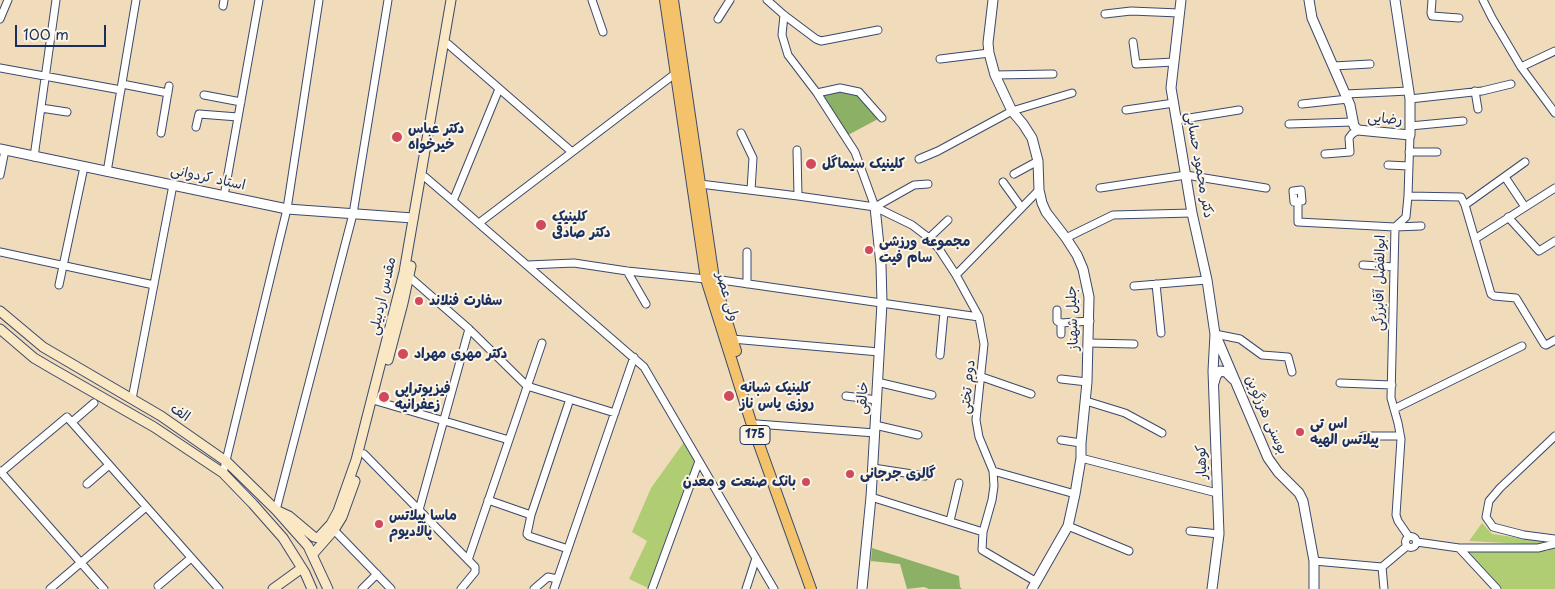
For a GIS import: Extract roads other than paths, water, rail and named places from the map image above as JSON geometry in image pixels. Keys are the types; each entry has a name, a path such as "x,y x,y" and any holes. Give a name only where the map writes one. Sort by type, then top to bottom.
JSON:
{"main road":[{"name":"مقدس اردبیلی","path":"313,554 334,530 348,503 364,454 406,274 451,0"},
{"name":"مقدس اردبیلی","path":"445,43 456,0"},
{"name":"ولی عصر","path":"665,0 710,279 751,422 811,589"},
{"name":"ولی عصر","path":"673,0 700,184 710,279 732,339 757,424 816,589"},
{"name":"الف","path":"0,311 42,347 161,416 227,462 276,510 308,546 328,589"},
{"name":"الف","path":"0,329 42,363 154,427 222,473 283,538 312,589"},
{"name":"مقدس اردبیلی","path":"276,510 289,516 314,537 318,538 331,524 341,502 375,401"},
{"path":"273,589 303,571"},
{"path":"283,589 303,571"}],"street":[{"path":"0,19 8,0"},
{"path":"34,157 56,0"},
{"path":"107,172 136,0"},
{"path":"224,196 259,0"},
{"path":"222,473 227,462 287,209 319,0"},
{"path":"276,510 353,214 388,0"},
{"path":"592,0 602,32"},
{"path":"718,19 730,0"},
{"path":"767,0 784,15 821,41 878,30"},
{"name":"جلیل شهناز","path":"993,0 988,31 989,53 994,75 1012,111 1028,130 1032,138 1038,161 1039,190 1046,212 1066,238 1083,269 1089,297 1088,382 1081,458 1075,494 1068,526 1034,585"},
{"name":"دکتر محمود حسابی","path":"1181,0 1171,88 1192,213 1208,280 1215,334"},
{"path":"1310,0 1312,18 1347,96 1355,126 1350,136 1350,152 1325,154"},
{"name":"ابوالفضل آقابزرگی","path":"1395,0 1410,95 1410,131 1406,217 1395,227 1391,398 1400,436 1396,510 1398,521 1409,538"},
{"path":"1432,0 1430,13 1432,16 1459,18"},
{"path":"1483,0 1521,67 1555,113"},
{"path":"1105,14 1131,11 1179,13"},
{"path":"784,15 782,35 788,55 817,93 855,152 875,207 914,185 928,184"},
{"path":"1133,42 1136,64 1174,62"},
{"path":"445,43 572,152"},
{"path":"1521,67 1555,51"},
{"path":"940,60 989,53"},
{"path":"1333,66 1370,64"},
{"path":"0,68 45,77 121,87 168,90 161,133"},
{"path":"479,223 676,73"},
{"path":"994,75 1053,74"},
{"path":"1302,104 1347,96 1475,92 1511,84"},
{"path":"453,201 499,88"},
{"path":"817,93 840,88 859,92 882,118"},
{"path":"1475,92 1478,109"},
{"path":"919,159 938,151 1012,111 1072,93"},
{"path":"204,95 241,102"},
{"path":"1126,110 1174,103"},
{"path":"41,108 67,112"},
{"path":"1177,120 1239,110"},
{"path":"196,127 199,114 238,118"},
{"path":"1410,131 1463,121"},
{"path":"1289,124 1355,126"},
{"name":"رضایی","path":"1355,126 1410,131"},
{"path":"741,132 753,158 751,190"},
{"path":"0,174 2,150"},
{"name":"استاد کردوانی","path":"2,150 287,209 415,218"},
{"path":"797,150 798,196"},
{"path":"1409,152 1437,152"},
{"path":"1014,174 1038,161"},
{"path":"1465,205 1525,162"},
{"path":"1388,165 1409,166"},
{"path":"59,285 84,167"},
{"path":"1100,188 1186,175 1266,188"},
{"path":"422,176 528,265 644,367 774,589"},
{"path":"1505,177 1525,207"},
{"path":"1003,182 1021,207"},
{"name":"دوم تختی","path":"700,184 875,207 902,218 939,248 956,274 979,317 984,344 976,420 977,431 993,471 994,486 983,532 982,550 1034,585"},
{"path":"132,399 173,185"},
{"path":"1475,239 1555,188"},
{"path":"956,274 1039,190"},
{"path":"1408,196 1459,196 1465,205 1492,295 1516,298 1544,344 1546,345 1555,340"},
{"path":"1298,201 1298,222 1395,227 1421,226"},
{"name":"خالقی","path":"862,589 871,497 882,303 881,265 875,207"},
{"path":"1066,238 1113,215 1192,213"},
{"path":"1508,217 1537,251 1541,251 1555,242"},
{"path":"929,238 948,220"},
{"path":"0,252 154,284"},
{"path":"747,252 747,284"},
{"path":"528,265 574,263 627,271 710,279 979,317"},
{"path":"1363,265 1394,267"},
{"path":"627,271 646,304"},
{"path":"406,274 527,386 615,413"},
{"path":"1134,286 1208,280"},
{"path":"1156,284 1161,333"},
{"path":"1057,310 1057,321 1061,324 1061,334"},
{"path":"940,355 944,312"},
{"path":"1061,324 1090,321"},
{"path":"419,510 468,330"},
{"path":"1215,334 1240,339 1262,356 1288,357 1292,372"},
{"name":"بوسنی هرزگوین","path":"1215,334 1268,458 1278,472 1299,493 1303,501 1314,561 1314,589"},
{"name":"کوهیار","path":"1212,589 1219,534 1214,386 1215,334"},
{"path":"732,339 879,352"},
{"path":"468,560 542,343"},
{"path":"1089,343 1134,344"},
{"path":"1394,410 1522,346"},
{"path":"554,589 634,357"},
{"path":"1214,386 1216,376 1220,372 1226,372 1235,381"},
{"path":"982,377 1031,394"},
{"path":"1061,379 1088,382"},
{"path":"878,382 932,395"},
{"path":"1340,382 1392,385"},
{"path":"846,396 877,400"},
{"path":"568,549 527,534 531,515 570,399"},
{"path":"375,401 509,440"},
{"path":"1086,401 1125,414 1162,434"},
{"path":"72,422 94,403"},
{"path":"104,589 0,472 64,418 72,422 219,589"},
{"path":"757,424 875,429 918,435"},
{"path":"1363,436 1400,436"},
{"path":"1555,436 1500,488 1489,501 1486,517 1493,527 1524,535 1555,539"},
{"path":"1061,440 1081,443"},
{"path":"364,454 476,570 461,589"},
{"path":"1081,458 1217,493"},
{"path":"652,589 699,461"},
{"path":"87,484 109,465"},
{"path":"873,468 925,476"},
{"path":"993,471 1075,494"},
{"path":"950,522 959,483"},
{"path":"871,497 983,532"},
{"path":"488,500 531,515"},
{"path":"50,589 146,507"},
{"path":"1068,526 1129,550"},
{"path":"334,530 391,589"},
{"path":"1190,530 1219,534"},
{"path":"1407,546 1406,540 1409,538 1415,538 1416,542 1459,548 1538,548 1555,544"},
{"path":"1407,546 1413,548 1416,542"},
{"path":"1314,561 1382,567 1407,546"},
{"path":"1459,548 1497,589"},
{"path":"158,586 191,558"},
{"path":"746,589 756,558"},
{"path":"1382,567 1384,589"},
{"path":"362,589 377,574"},
{"path":"534,589 548,577 557,579"}],"place":[{"name":"دکتر عباس خیرخواه","path":"397,137"},
{"name":"کلینیک سیماگل","path":"811,164"},
{"name":"کلینیک دکتر صادقی","path":"541,225"},
{"name":"مجموعه ورزشی سام فیت","path":"869,250"},
{"name":"سفارت فنلاند","path":"419,301"},
{"name":"دکتر مهری مهراد","path":"403,354"},
{"name":"کلینیک شبانه روزی یاس ناز","path":"729,396"},
{"name":"فیزیوتراپی زعفرانیه","path":"384,397"},
{"name":"اس تی پیلاتس الهیه","path":"1300,432"},
{"name":"گالری جرجانی","path":"850,474"},
{"name":"بانک صنعت و معدن","path":"806,482"},
{"name":"ماسا پیلاتس پالادیوم","path":"379,524"}]}
